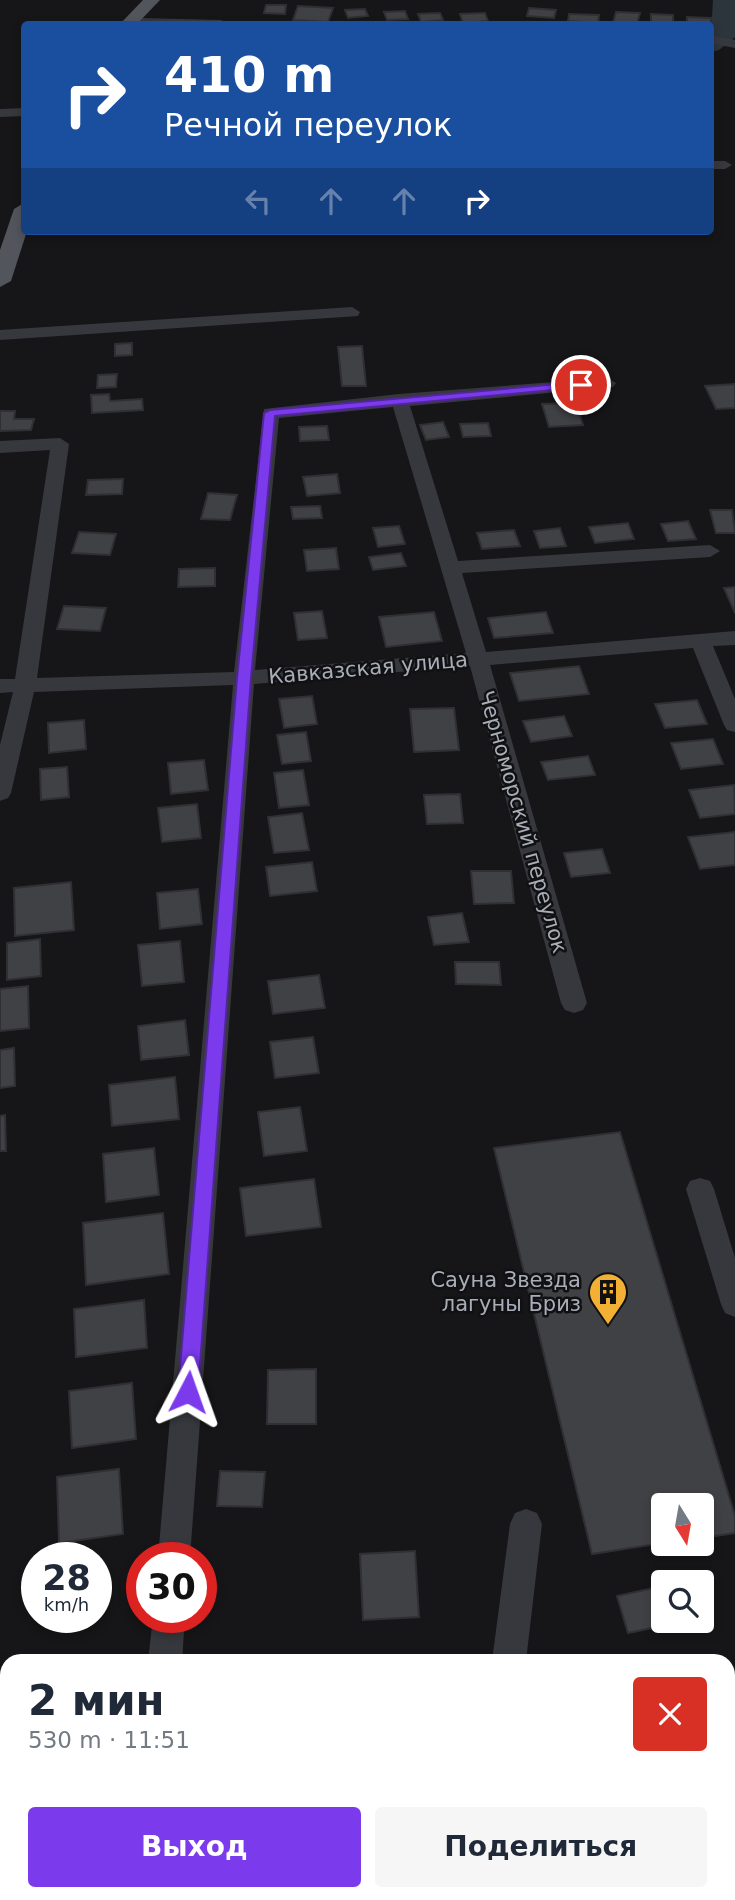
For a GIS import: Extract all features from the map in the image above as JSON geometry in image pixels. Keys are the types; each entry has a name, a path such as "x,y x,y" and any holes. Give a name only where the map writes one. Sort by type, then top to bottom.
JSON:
{"main road":[{"path":"136,21 152,0"},
{"path":"137,21 160,0"},
{"path":"1,244 21,199"},
{"path":"0,281 21,202"}],"street":[{"path":"714,40 735,44"},
{"path":"0,113 21,112"},
{"path":"0,335 352,312"},
{"path":"175,1542 244,678 270,413 399,399 607,383"},
{"name":"Черноморский переулок","path":"399,399 478,659 573,1003"},
{"path":"0,447 60,444 25,685 0,793"},
{"path":"450,568 710,551"},
{"name":"Кавказская улица","path":"0,686 244,678 735,638"},
{"path":"701,642 735,725"},
{"path":"700,1189 735,1304"},
{"path":"510,1654 526,1524"},
{"path":"166,1654 168,1633"}],"building":[{"path":"266,5 286,5 285,14 264,13"},
{"path":"298,6 333,8 328,21 293,20"},
{"path":"529,8 556,10 554,18 527,16"},
{"path":"365,9 368,16 348,18 345,10"},
{"path":"405,11 408,19 387,20 384,12"},
{"path":"616,12 640,13 638,21 614,21"},
{"path":"440,13 443,20 421,21 418,14"},
{"path":"485,13 488,21 462,21 460,14"},
{"path":"569,14 599,15 598,21 568,21"},
{"path":"651,14 673,15 673,21 651,21"},
{"path":"687,17 711,18 711,21 687,21"},
{"path":"132,343 132,355 115,356 115,344"},
{"path":"362,346 366,386 342,386 338,347"},
{"path":"117,374 116,387 97,388 98,375"},
{"path":"735,384 735,408 716,409 705,386"},
{"path":"109,394 110,401 142,399 143,410 92,413 91,395"},
{"path":"576,403 583,425 549,427 542,404"},
{"path":"0,411 15,411 14,419 34,419 31,430 0,431"},
{"path":"443,422 449,437 426,440 420,425"},
{"path":"488,423 491,436 463,437 460,424"},
{"path":"327,426 329,440 300,441 299,427"},
{"path":"337,474 340,493 307,496 303,477"},
{"path":"123,479 122,494 86,495 88,480"},
{"path":"208,493 237,495 230,520 201,519"},
{"path":"320,506 322,518 293,519 291,507"},
{"path":"710,510 732,510 735,533 716,533"},
{"path":"688,521 696,539 668,541 661,524"},
{"path":"628,523 634,539 595,543 589,527"},
{"path":"399,526 405,544 378,547 373,528"},
{"path":"560,528 566,546 540,548 534,531"},
{"path":"514,530 520,546 482,549 477,533"},
{"path":"79,532 116,534 110,555 72,553"},
{"path":"336,548 339,569 307,571 304,550"},
{"path":"401,553 406,566 373,570 369,557"},
{"path":"215,568 215,586 178,587 179,569"},
{"path":"735,587 735,613 724,588"},
{"path":"64,606 106,608 100,631 57,629"},
{"path":"322,611 327,638 298,640 294,613"},
{"path":"434,612 442,641 386,647 379,617"},
{"path":"546,612 553,633 494,638 488,618"},
{"path":"579,666 589,694 519,701 510,673"},
{"path":"312,696 317,724 284,728 279,699"},
{"path":"697,700 707,724 665,728 655,704"},
{"path":"454,708 459,750 414,752 410,709"},
{"path":"564,716 572,736 531,742 523,721"},
{"path":"84,720 86,749 49,753 48,723"},
{"path":"306,732 311,761 282,764 277,735"},
{"path":"713,739 723,764 681,769 671,743"},
{"path":"588,756 595,775 548,780 541,762"},
{"path":"204,760 208,790 171,794 168,763"},
{"path":"67,767 69,797 41,800 40,769"},
{"path":"303,770 309,805 279,808 274,773"},
{"path":"734,785 735,814 700,818 689,790"},
{"path":"460,794 463,823 427,824 424,795"},
{"path":"197,804 201,838 162,842 158,808"},
{"path":"302,813 309,850 274,853 268,817"},
{"path":"735,832 735,865 700,869 688,837"},
{"path":"602,849 610,873 571,877 564,853"},
{"path":"312,862 317,891 270,896 266,867"},
{"path":"471,871 511,871 514,903 474,904"},
{"path":"71,882 74,930 15,936 14,888"},
{"path":"198,889 202,924 160,929 157,893"},
{"path":"462,913 469,942 434,945 428,917"},
{"path":"40,939 41,976 7,980 7,943"},
{"path":"180,941 184,982 142,986 138,945"},
{"path":"455,962 499,962 501,985 456,984"},
{"path":"319,975 325,1008 273,1014 268,981"},
{"path":"28,986 29,1028 0,1031 0,989"},
{"path":"185,1020 189,1055 141,1060 138,1026"},
{"path":"313,1037 319,1073 275,1078 270,1042"},
{"path":"14,1048 15,1086 0,1088 0,1050"},
{"path":"175,1077 179,1119 112,1126 109,1085"},
{"path":"300,1107 307,1151 264,1156 258,1112"},
{"path":"5,1115 6,1151 0,1151 0,1116"},
{"name":"Сауна Звезда лагуны Бриз","path":"620,1132 735,1516 735,1533 714,1536 714,1493 651,1493 651,1545 592,1554 494,1148"},
{"path":"154,1148 159,1195 106,1202 103,1154"},
{"path":"314,1179 321,1227 246,1236 240,1188"},
{"path":"163,1213 169,1274 86,1285 83,1223"},
{"path":"144,1300 147,1348 76,1357 74,1309"},
{"path":"316,1369 316,1424 267,1424 268,1370"},
{"path":"132,1383 136,1439 72,1448 69,1391"},
{"path":"119,1469 123,1534 59,1542 57,1477"},
{"path":"220,1471 265,1472 262,1507 217,1506"},
{"path":"415,1551 419,1617 363,1620 360,1554"},
{"path":"651,1589 651,1628 628,1633 617,1596"}],"waterway":[{"path":"714,42 725,34 725,0"}],"place":[{"name":"Сауна Звезда лагуны Бриз","path":"608,1326"}],"route":[{"path":"188,1392 244,678 270,413 399,399 581,385"}]}
